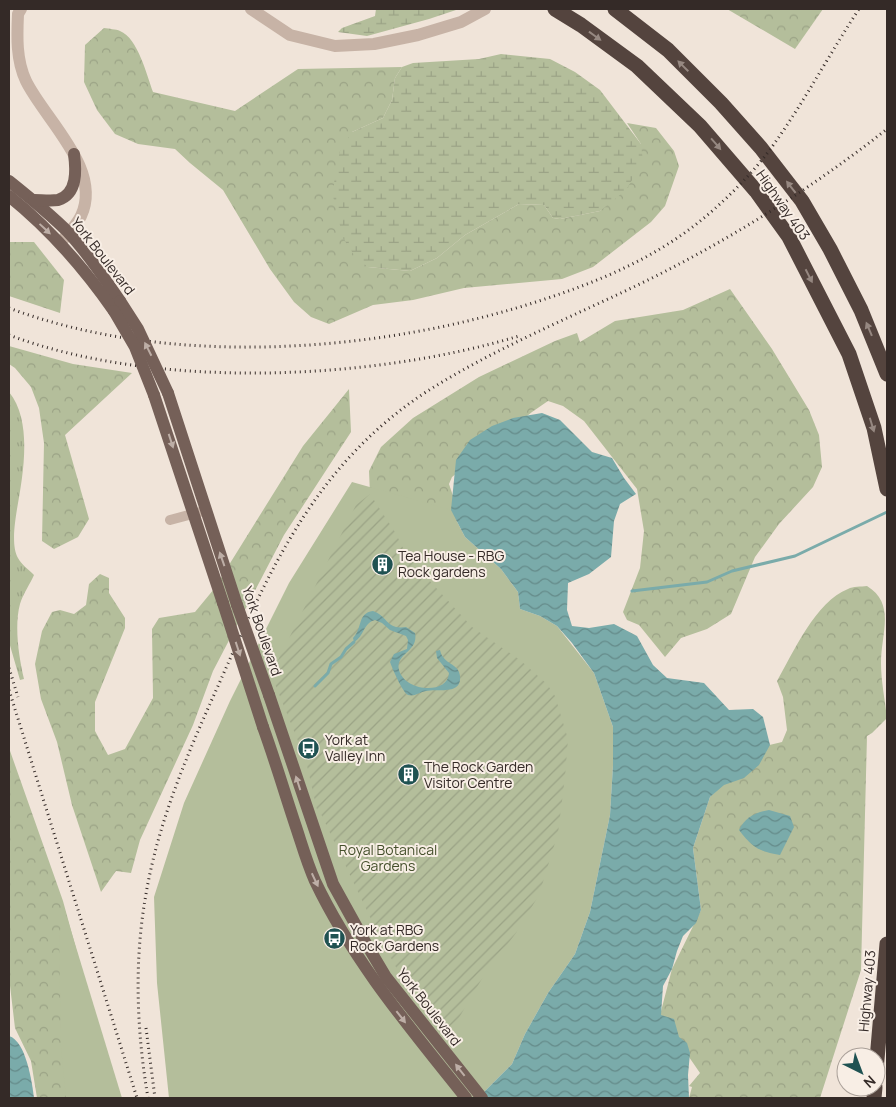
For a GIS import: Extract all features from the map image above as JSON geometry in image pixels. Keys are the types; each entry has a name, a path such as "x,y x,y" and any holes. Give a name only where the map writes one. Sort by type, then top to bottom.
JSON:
{"highway":[{"name":"Highway 403","path":"555,9 637,66 700,126 756,191 789,237 849,354 874,428 887,488"},
{"name":"Highway 403","path":"615,9 668,50 721,103 761,148 802,201 830,249 861,310 887,374"},
{"name":"Highway 403","path":"878,1047 887,944"}],"main road":[{"path":"34,200 57,200 68,192 72,187 76,173 74,154"},
{"name":"York Boulevard","path":"9,181 34,200 64,238 96,285 138,329 168,393 223,603 305,856 315,881 339,927 363,965 433,1047 482,1098"},
{"name":"York Boulevard","path":"9,196 64,238"},
{"name":"York Boulevard","path":"117,306 237,605 332,884 386,977 466,1098"}],"street":[{"path":"21,9 18,14 16,47 25,80 74,154 84,177 87,191 81,216 64,238"},
{"path":"251,9 290,35 335,46 374,44 418,35 461,22 485,9"},
{"path":"170,520 200,512"}],"green space":[{"path":"376,9 459,9 367,36 338,32 342,28 375,16"},
{"path":"727,9 823,9 795,49"},
{"path":"104,28 120,31 132,41 141,58 153,92 235,111 298,69 402,67 395,78 392,100 383,118 352,132 368,267 410,271 437,258 465,235 519,204 544,205 553,218 560,219 600,211 641,144 627,123 656,128 674,151 679,166 665,206 651,222 593,267 562,279 464,288 413,300 373,305 329,324 311,317 294,302 270,269 223,190 175,149 138,144 115,134 97,110 84,82 85,45"},
{"path":"501,54 550,59 575,72 600,90 641,144 643,162 626,190 600,211 560,219 553,218 544,205 519,204 465,235 437,258 410,271 368,267 356,258 343,238 333,196 335,173 340,151 352,132 383,118 392,100 395,78 402,67 413,63 479,59"},
{"path":"9,242 34,242 64,280 60,313 9,296"},
{"path":"730,289 772,349 809,410 819,435 822,467 813,487 779,524 755,557 731,614 707,629 681,638 665,657 639,625 627,620 623,612 640,568 644,531 637,489 584,421 563,406 548,401 452,477 449,484 462,523 370,494 369,471 381,447 413,418 479,377 555,341 577,333 580,342 615,321 683,310"},
{"path":"9,346 73,364 132,373 65,435 89,519 78,537 54,549 42,541 44,443 39,408 31,387 15,368 9,364"},
{"path":"349,389 351,432 284,535 213,671 193,725 140,840 131,873 116,871 101,892 72,805 57,742 41,699 35,664 42,631 52,612 60,610 74,614 86,605 89,584 100,574 109,578 109,593 125,618 125,628 95,702 95,731 108,755 125,749 153,698 152,629 159,618 195,612 214,589 303,446"},
{"path":"9,392 16,404 24,433 22,480 14,541 19,560 34,575 21,600 18,613 18,642 24,679 20,680 9,642"},
{"name":"Royal Botanical Gardens","path":"352,482 451,510 465,537 501,569 518,592 520,609 540,616 557,626 594,673 613,727 613,765 610,815 590,912 575,954 548,993 525,1034 512,1064 480,1098 169,1098 157,983 154,897 184,803 230,701 289,583"},
{"path":"370,494 395,532 407,556 472,627 520,660 547,684 555,696 568,739 558,833 539,895 516,933 483,977 446,1040 438,1023 397,969 379,936 321,814 317,810 306,761 271,674 356,505"},
{"path":"867,586 876,593 884,610 881,670 887,718 867,736 861,970 820,1098 689,1098 692,1087 689,1086 700,1073 660,1015 672,969 701,910 693,848 710,797 761,747 782,742 787,730 783,697 777,681 806,629 816,616 836,595 855,587"},
{"path":"9,748 63,901 80,963 103,1098 37,1098 31,1061 15,1028 9,977"},
{"path":"65,911 122,1098 66,1098 61,1048 59,934"}],"water":[{"path":"542,413 560,420 592,452 612,458 636,494 620,504 614,521 611,557 589,574 568,583 567,610 572,626 589,628 614,624 637,636 653,665 667,678 704,683 729,710 753,709 763,717 770,745 759,765 744,778 724,785 710,797 693,848 701,910 696,923 683,936 672,969 663,986 661,1015 674,1019 679,1037 687,1043 690,1053 688,1075 689,1098 480,1098 512,1064 525,1034 548,993 575,954 590,912 610,815 613,727 594,673 557,626 540,616 520,609 518,592 501,569 465,537 451,510 456,460 470,440 492,426 513,418"},
{"path":"373,611 382,616 391,625 406,627 415,633 414,644 400,660 399,664 399,670 409,683 426,688 434,688 442,685 447,680 449,673 437,658 436,651 440,650 444,659 459,672 460,682 457,686 448,690 431,690 408,695 403,690 390,662 394,654 407,649 408,640 406,636 390,630 375,620 368,624 360,637 354,642 353,638 362,618 368,612"},
{"path":"769,810 790,816 794,827 780,855 756,848 739,830 751,816"},
{"path":"9,1036 15,1039 24,1054 30,1073 34,1098 9,1098"}],"waterway":[{"path":"632,591 707,582 732,571 795,556 887,512"},
{"path":"315,686 328,673 331,664 341,657 354,642"}],"railway":[{"path":"9,308 72,327 138,340 207,346 277,347 347,342 416,332 482,317 566,292 626,267 664,247 699,222 727,197 753,170 781,134 859,9"},
{"path":"148,1098 141,1049 138,974 145,900 157,844 184,764 237,643 277,561 300,522 325,486 354,452 387,421 426,392 506,347 646,281 709,248 830,172 887,129"},
{"path":"9,335 67,353 129,365 195,371 263,373 331,370 397,363 460,351 519,336"},
{"path":"9,668 18,697"},
{"path":"9,690 137,1098"},
{"path":"146,1028 155,1098"}],"place":[{"name":"Tea House - RBG Rock gardens","path":"382,564"},
{"name":"York at Valley Inn","path":"309,748"},
{"name":"The Rock Garden Visitor Centre","path":"408,775"},
{"name":"York at RBG Rock Gardens","path":"334,938"}]}
